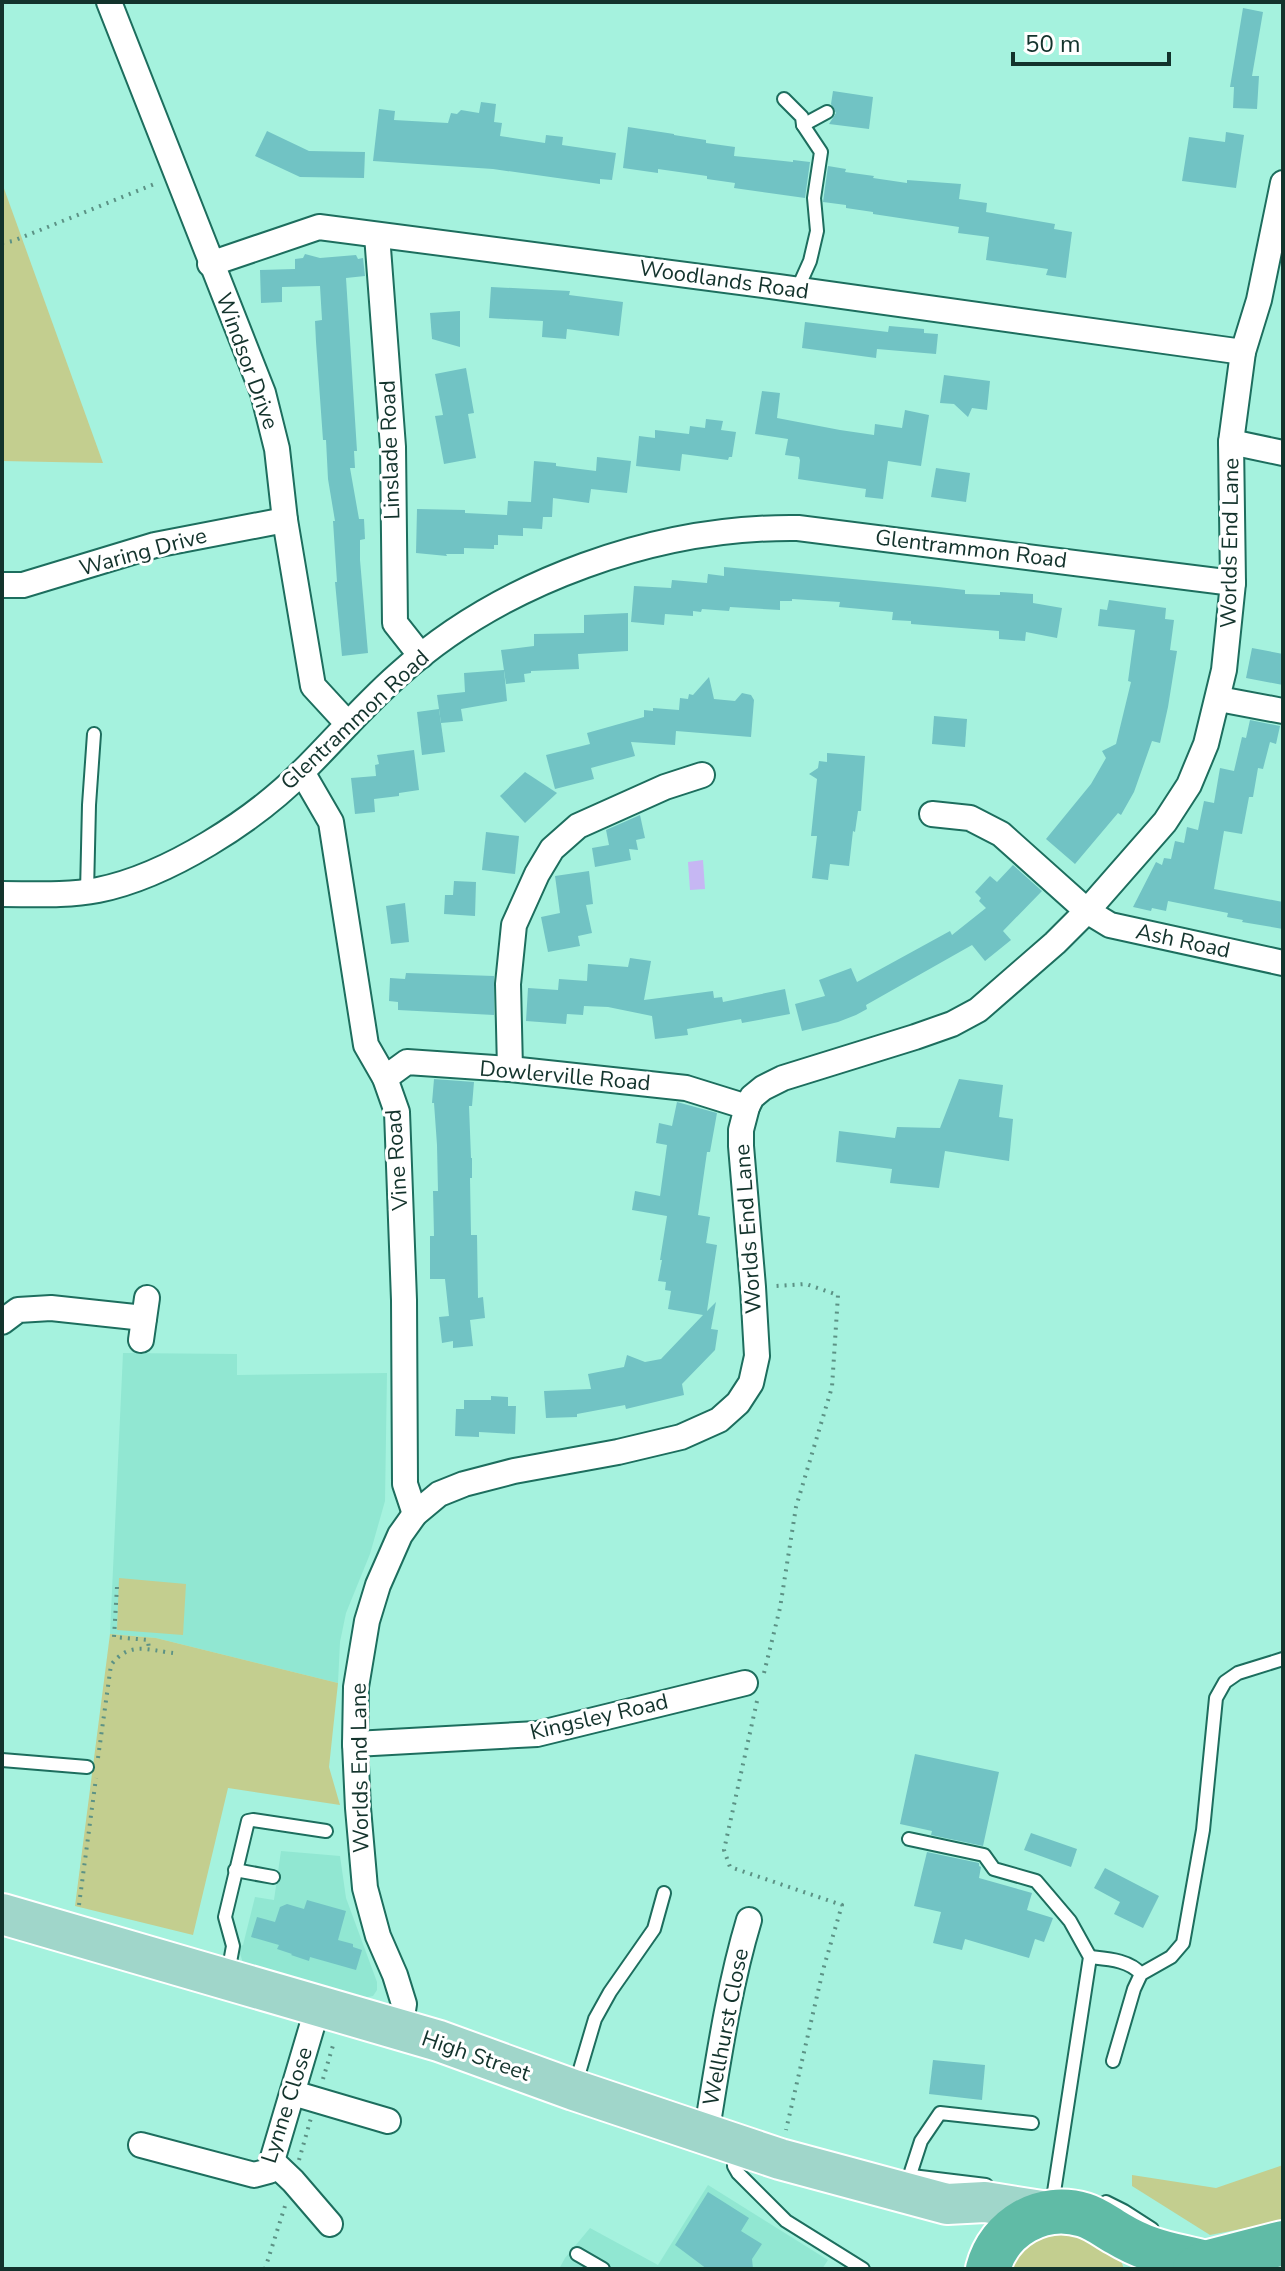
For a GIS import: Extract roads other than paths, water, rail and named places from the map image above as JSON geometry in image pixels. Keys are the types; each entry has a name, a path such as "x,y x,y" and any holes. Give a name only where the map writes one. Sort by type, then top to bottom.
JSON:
{"highway":[{"path":"991,2260 1007,2233 1053,2196 1065,2211 1086,2215 1117,2234 1200,2266 1283,2243"}],"main road":[{"name":"High Street","path":"2,1914 400,2030 780,2159 907,2184 967,2217 991,2260"},
{"name":"High Street","path":"947,2204 1053,2196"}],"street":[{"name":"Windsor Drive","path":"109,2 263,393 277,449 285,520 313,686 348,724"},
{"name":"Worlds End Lane","path":"400,2030 404,2004 378,1936 365,1888 355,1744 356,1687 367,1621 394,1547 415,1514 439,1494 514,1471 681,1437 730,1412 746,1393 757,1356 741,1146 741,1130 752,1097 771,1083 952,1024 978,1010 1087,911 1165,822 1189,785 1206,744 1219,699 1233,583 1231,442 1243,352 1259,300 1282,195"},
{"name":"Woodlands Road","path":"210,264 319,227 1243,352"},
{"name":"Linslade Road","path":"377,235 393,447 395,623 421,656"},
{"path":"1231,442 1283,453"},
{"name":"Waring Drive","path":"2,585 23,585 155,545 285,520"},
{"name":"Glentrammon Road","path":"2,894 87,892 115,886 170,864 210,843 302,772 398,674 451,633 502,602 581,568 669,542 750,529 824,530 1233,583"},
{"path":"1219,699 1283,711"},
{"name":"Vine Road","path":"302,772 331,822 366,1045 385,1078 397,1112 404,1300 405,1484 415,1514"},
{"path":"510,1069 508,984 514,925 552,849 578,826 665,787 702,775"},
{"name":"Ash Road","path":"932,814 970,818 1001,834 1087,911 1110,925 1283,963"},
{"name":"Dowlerville Road","path":"385,1078 407,1062 510,1069 686,1088 747,1107"},
{"path":"2,1322 18,1310 51,1308 144,1319"},
{"name":"Kingsley Road","path":"355,1744 537,1734 755,1688"},
{"name":"Wellhurst Close","path":"722,2140 728,2010 749,1920"},
{"name":"Lynne Close","path":"141,2145 254,2175 269,2171 318,2006"},
{"path":"293,2093 388,2121"},
{"path":"272,2161 330,2224"}],"lane":[{"path":"784,99 802,117 803,125 821,152 814,198 817,231 810,261 797,290"},
{"path":"803,125 827,112"},
{"path":"87,892 94,734"},
{"path":"1113,2061 1141,1974 1171,1957 1183,1943 1203,1830 1216,1698 1225,1682 1238,1673 1283,1659"},
{"path":"2,1760 87,1767"},
{"path":"227,1980 233,1946 225,1917 246,1824 251,1820 326,1831"},
{"path":"909,1839 984,1855 994,1869 1036,1881 1070,1921 1090,1957 1053,2196"},
{"path":"235,1870 273,1877"},
{"path":"574,2090 595,2019 617,1981 654,1929 664,1893"},
{"path":"1090,1957 1134,1966 1141,1974"},
{"path":"1003,2187 907,2184 921,2141 940,2113 1032,2123"},
{"path":"722,2140 734,2158 738,2173 776,2213 863,2269"},
{"path":"577,2254 603,2269"}]}
